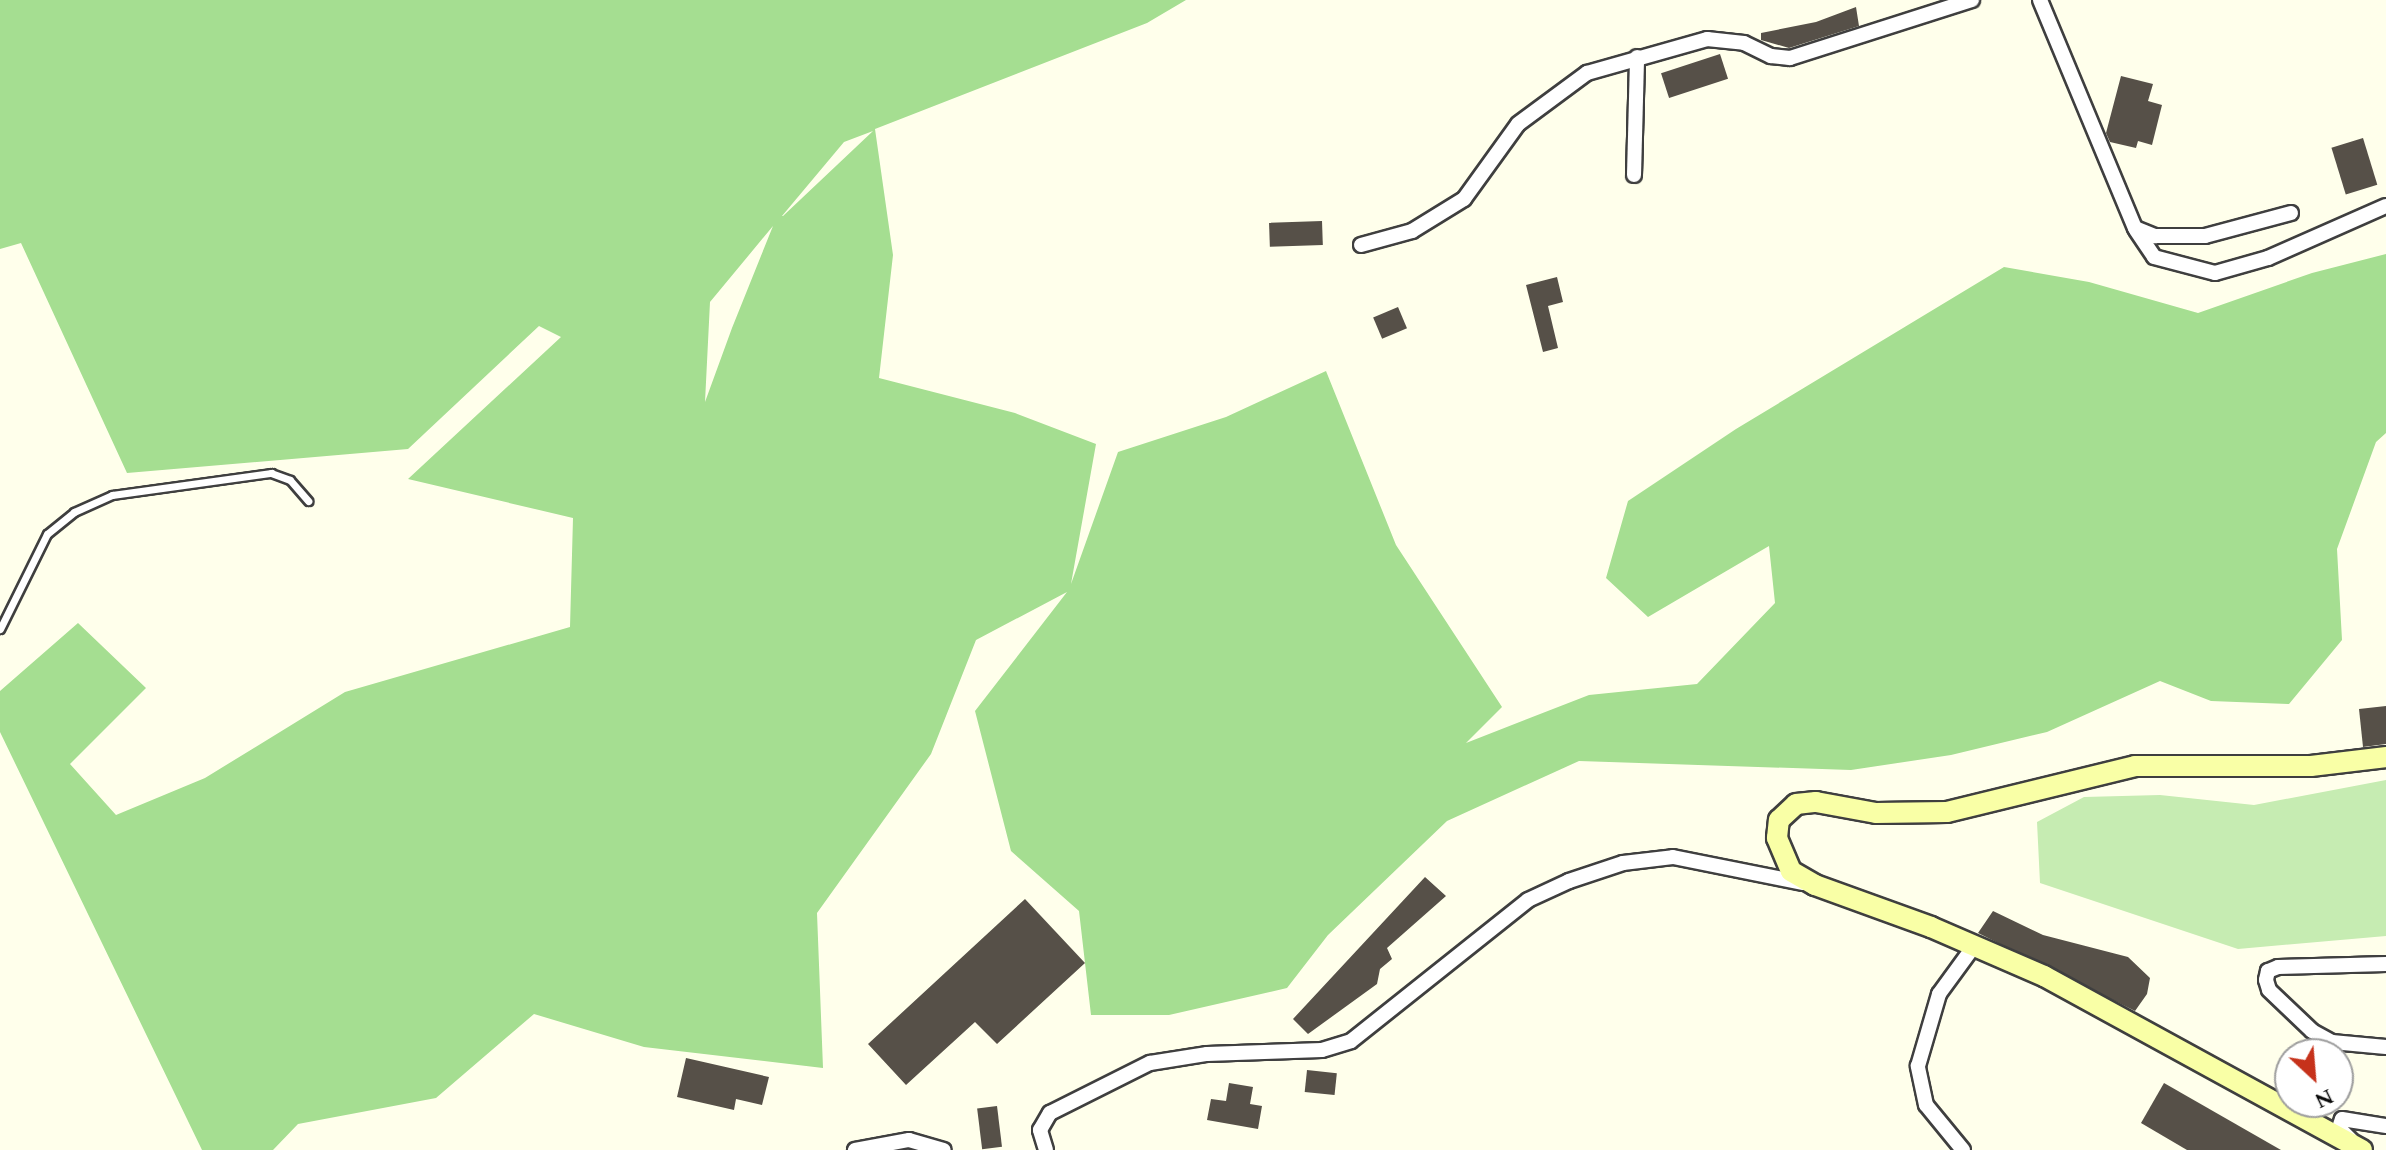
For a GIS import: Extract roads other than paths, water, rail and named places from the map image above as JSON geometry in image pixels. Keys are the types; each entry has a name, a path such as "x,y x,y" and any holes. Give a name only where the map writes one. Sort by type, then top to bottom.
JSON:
{"main road":[{"path":"2361,1150 2044,976 1815,885 1791,871 1777,838 1779,820 1796,804 1816,802 1876,813 1947,812 2135,766 2311,766 2386,757"}],"street":[{"path":"1361,245 1389,241 1441,216 1464,199 1498,148 1542,102 1587,73 1637,57 1729,39 1790,58 1972,0"},
{"path":"2040,0 2135,228 2154,257 2215,273 2268,258 2386,206"},
{"path":"1634,175 1637,57"},
{"path":"2135,228 2155,236 2205,236 2291,213"},
{"path":"1046,1150 1040,1130 1050,1113 1150,1063 1207,1054 1322,1050 1351,1041 1528,900 1596,872 1673,857 1815,885"},
{"path":"1963,1150 1926,1105 1918,1066 1939,994 1974,946"},
{"path":"2386,964 2290,965 2268,971 2266,980 2269,990 2312,1031 2332,1042 2386,1047"},
{"path":"2361,1150 2339,1128 2342,1119 2386,1126"},
{"path":"855,1150 909,1140 944,1150"}],"lane":[{"path":"0,629 47,534 74,512 112,495 271,473 290,480 308,501"}]}
